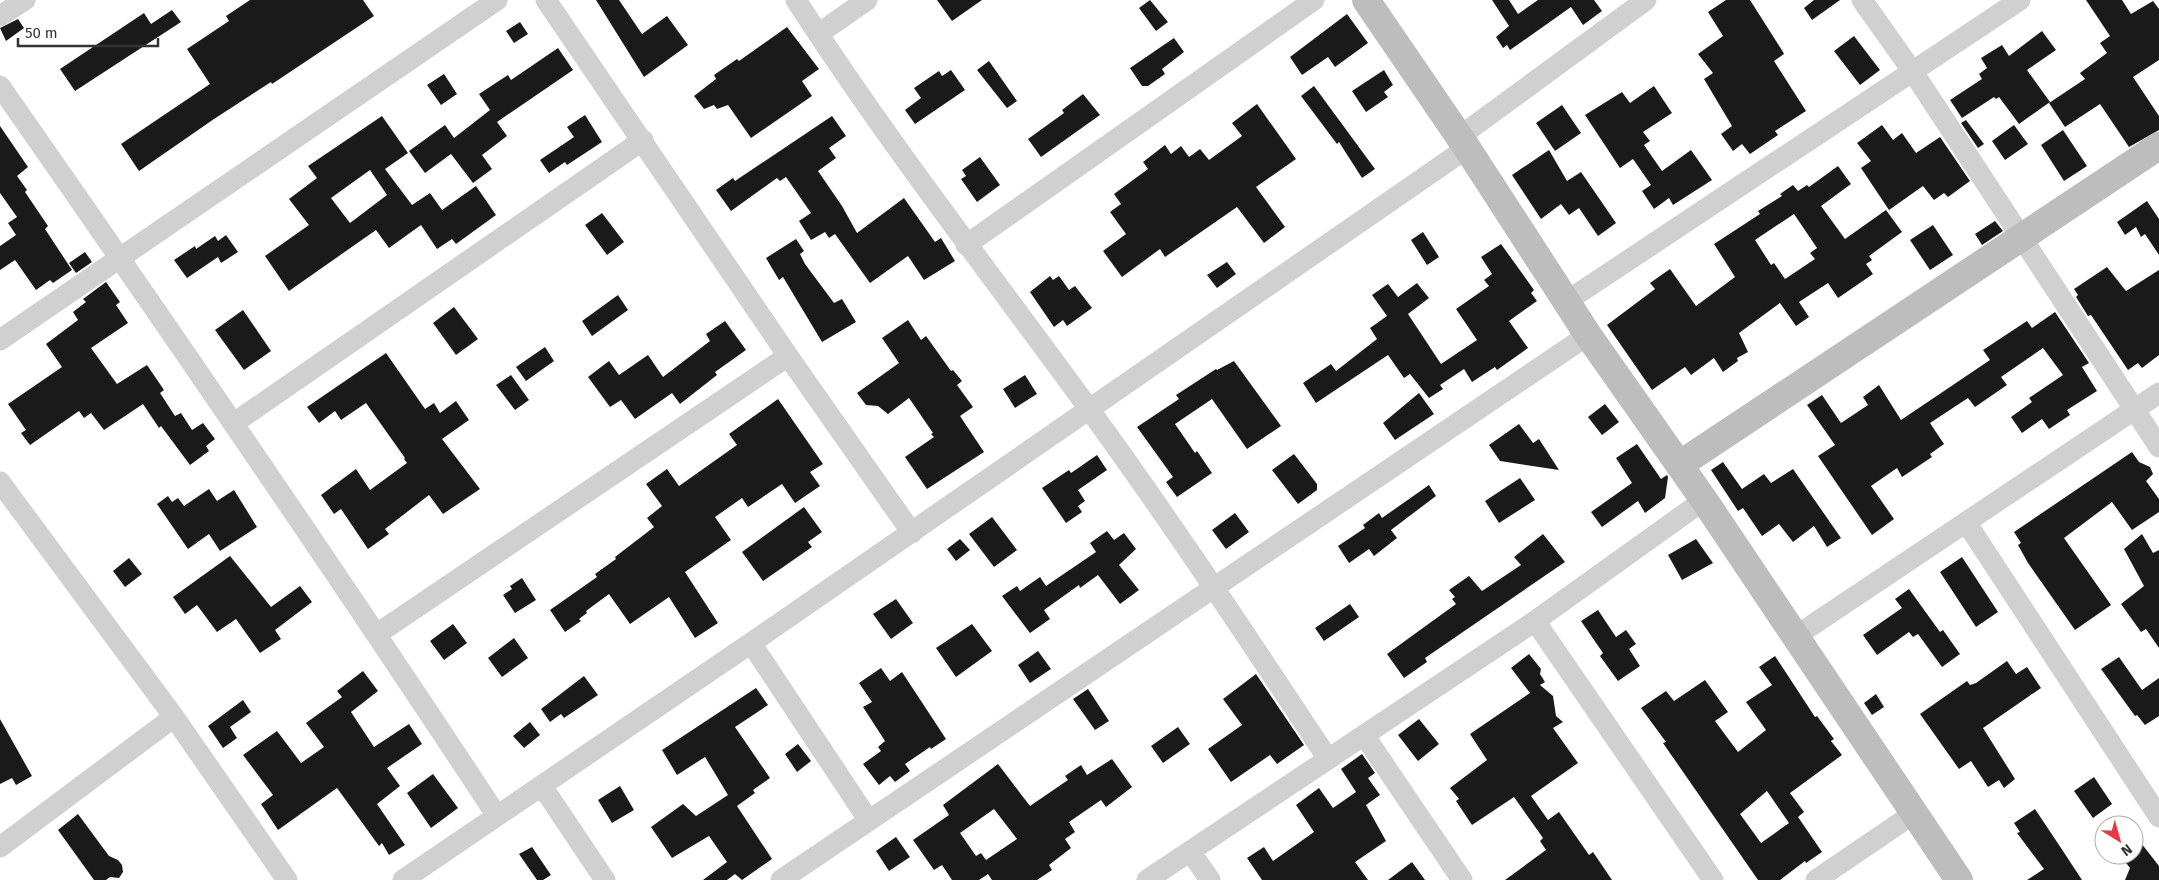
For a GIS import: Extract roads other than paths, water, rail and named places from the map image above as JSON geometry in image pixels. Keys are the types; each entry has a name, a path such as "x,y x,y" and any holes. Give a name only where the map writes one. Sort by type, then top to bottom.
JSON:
{"street":[{"path":"0,16 25,0"},
{"path":"0,340 497,0"},
{"path":"546,0 643,140 788,356 912,533"},
{"path":"796,0 966,245 1089,410 1214,588 1328,759"},
{"path":"818,34 868,0"},
{"path":"966,245 1314,0"},
{"path":"1366,0 1463,143 1588,334 1704,500 1959,880"},
{"path":"403,880 1089,410 1463,143 1620,7 1646,0"},
{"path":"1862,0 1913,72 2159,447"},
{"path":"1567,301 2020,0"},
{"path":"0,86 234,423 497,816"},
{"path":"234,423 643,140"},
{"path":"1679,465 2159,146"},
{"path":"781,880 1588,334"},
{"path":"377,634 788,356"},
{"path":"1796,636 2159,393"},
{"path":"0,482 174,717 287,880"},
{"path":"1147,880 1535,621 1704,500"},
{"path":"1966,522 2159,816"},
{"path":"1535,621 1713,880"},
{"path":"751,643 869,820"},
{"path":"0,847 174,717"},
{"path":"1364,735 1462,880"},
{"path":"542,786 605,880"},
{"path":"1816,880 1913,814"},
{"path":"1190,851 1210,880"}]}
